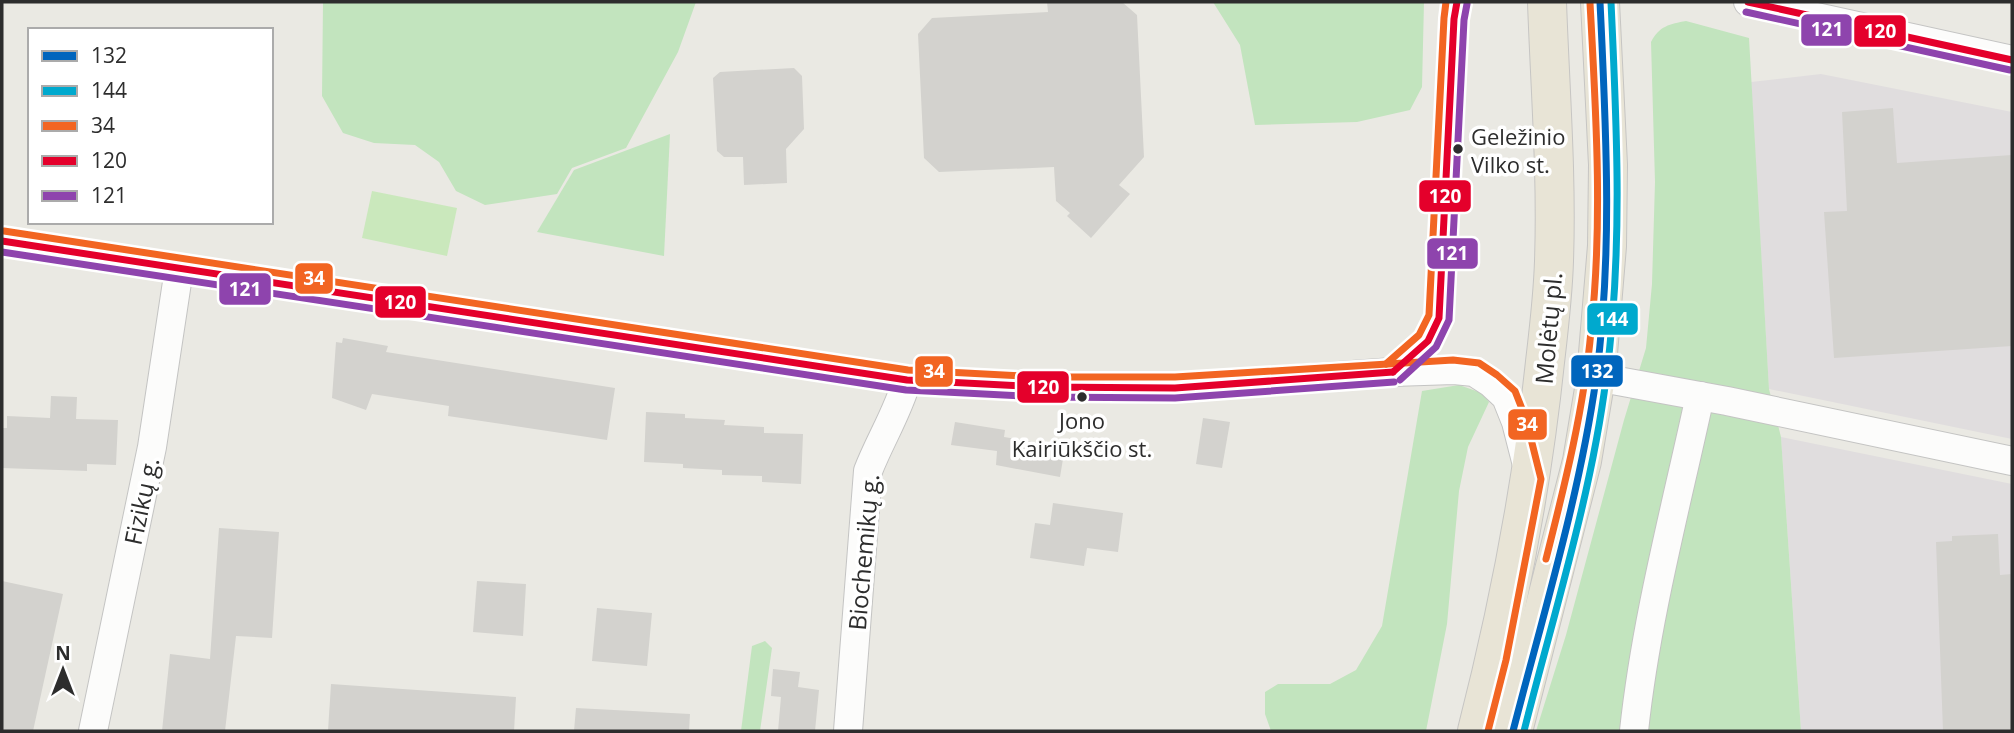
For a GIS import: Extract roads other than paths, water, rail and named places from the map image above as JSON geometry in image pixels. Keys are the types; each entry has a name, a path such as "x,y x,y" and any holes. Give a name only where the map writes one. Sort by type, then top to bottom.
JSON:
{"highway":[{"name":"Molėtų pl.","path":"1477,731 1496,658 1531,480 1543,389 1554,264 1555,203 1547,2"},
{"path":"1513,731 1582,461 1596,377 1607,246 1608,165 1600,2"}],"street":[{"path":"1393,372 1428,341 1439,318 1457,2"},
{"path":"1748,2 2012,60"},
{"path":"2,241 908,380 1042,387 1175,388 1393,372 1474,372 1506,397 1516,422 1531,480"},
{"name":"Fizikų g.","path":"93,731 152,447 180,269"},
{"path":"1596,377 2012,461"},
{"name":"Biochemikų g.","path":"848,731 868,471 880,441 901,404 908,380"},
{"path":"1634,731 1650,626 1700,396"}],"place":[{"name":"Geležinio Vilko st.","path":"1458,149"},
{"name":"Jono Kairiūkščio st.","path":"1082,397"}]}
